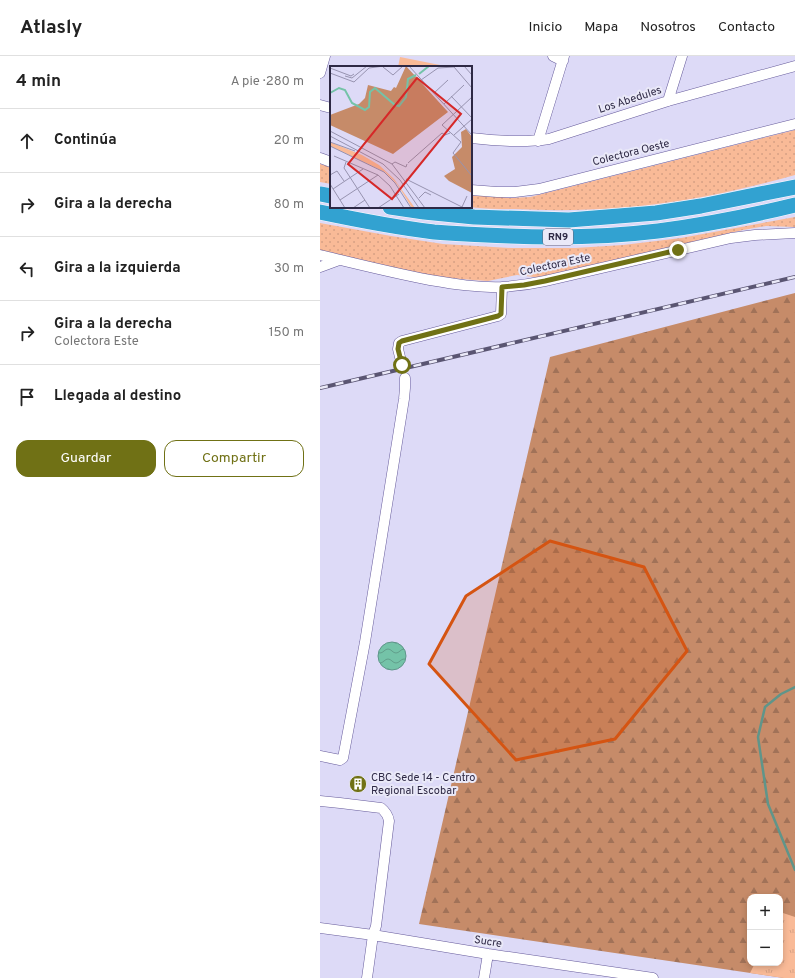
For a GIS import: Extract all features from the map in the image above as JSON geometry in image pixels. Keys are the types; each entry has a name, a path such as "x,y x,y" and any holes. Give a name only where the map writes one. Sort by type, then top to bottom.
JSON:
{"highway":[{"name":"RN9","path":"397,208 474,217 569,220 662,212 701,206 795,187"},
{"path":"320,194 330,196"},
{"name":"RN9","path":"320,212 368,222 434,232 476,235 567,237 604,236 657,231 715,222 795,205"},
{"path":"770,211 795,208"}],"street":[{"path":"320,73 325,56"},
{"path":"538,141 564,58 554,56"},
{"path":"668,101 682,56"},
{"name":"Los Abedules","path":"472,138 495,141 538,141 549,139 668,101 795,66"},
{"path":"320,105 330,108"},
{"name":"Colectora Oeste","path":"472,190 515,192 539,189 795,124"},
{"path":"320,158 330,162"},
{"name":"Colectora Este","path":"320,255 399,274 478,287 502,287 545,281 731,238 795,233"},
{"path":"320,267 339,260"},
{"path":"402,365 398,349 399,343 402,341 501,314 502,287"},
{"path":"320,756 340,760 343,758 365,642 404,399 405,378"},
{"path":"320,801 381,808 385,811 390,821 376,926 373,935 367,978"},
{"name":"Sucre","path":"320,928 373,935 604,974 653,978"},
{"path":"484,978 488,954"}],"highlighted area":[{"path":"550,541 644,567 687,651 615,739 516,760 429,664 466,596"}],"green space":[{"path":"400,57 445,66 398,66"},
{"path":"795,130 795,175 740,189 685,200 621,208 557,210 472,207 472,194 509,198 530,197"},
{"path":"320,164 330,167 330,184 320,182"},
{"path":"795,217 795,227 766,226 743,230 543,278 517,275 488,281 437,277 411,273 320,250 320,223 443,244 511,248 575,248 623,245 681,238"},
{"path":"795,293 795,978 784,978 419,924 550,357"},
{"path":"783,913 795,917 795,978 784,978 750,973 754,966 783,966"}],"water":[{"path":"392,642 402,646 406,656 402,666 392,670 382,666 378,656 382,646"}],"waterway":[{"path":"795,687 781,694 765,707 758,737 768,804 795,870"}],"railway":[{"path":"320,388 795,277"}],"place":[{"name":"CBC Sede 14 - Centro Regional Escobar","path":"358,784"}],"route":[{"path":"402,365 398,349 399,343 402,341 501,314 502,287 545,281 678,250"}]}
